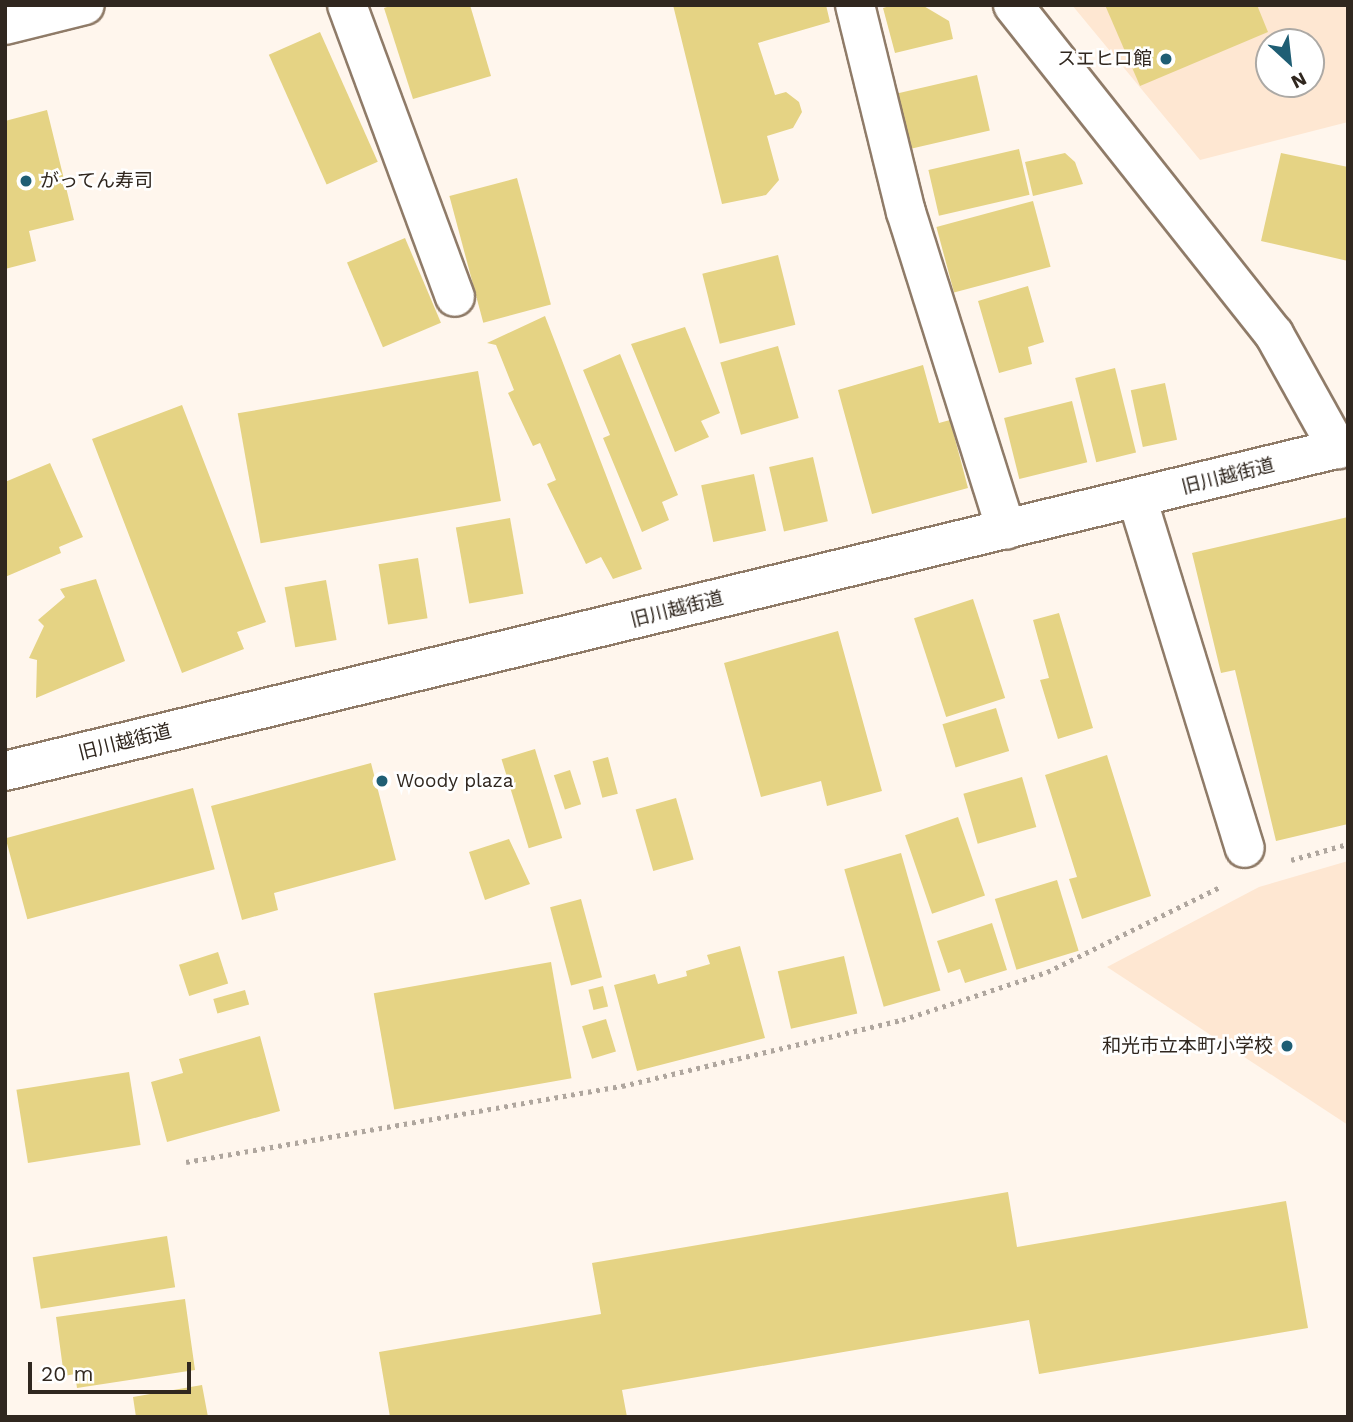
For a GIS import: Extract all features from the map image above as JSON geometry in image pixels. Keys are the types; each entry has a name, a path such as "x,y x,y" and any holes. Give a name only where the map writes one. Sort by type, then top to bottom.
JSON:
{"main road":[{"path":"5,25 85,5"},
{"path":"347,5 455,297"},
{"path":"855,5 906,212 1006,530"},
{"path":"1013,5 1274,334 1343,448"},
{"name":"旧川越街道","path":"5,771 1343,448"},
{"path":"1137,498 1245,848"}],"path":[{"path":"1288,861 1348,844"},
{"path":"186,1162 622,1086 902,1020 1047,972 1228,883"}],"shaded area":[{"path":"1072,5 1348,5 1348,122 1200,160"},
{"name":"和光市立本町小学校","path":"1348,861 1348,1125 1107,967 1259,887"}],"building":[{"path":"393,5 470,5 491,76 413,99 384,8"},
{"path":"673,5 826,5 830,22 758,43 775,95 786,92 799,102 802,112 793,128 767,136 779,180 766,195 722,204"},
{"path":"893,5 922,5 949,21 953,39 895,53 883,8"},
{"name":"スエヒロ館","path":"1105,5 1257,5 1266,28 1255,28 1255,37 1140,86"},
{"path":"320,32 378,162 327,185 269,55"},
{"path":"977,75 990,131 911,149 898,93"},
{"path":"47,110 74,220 29,231 36,261 5,269 5,121"},
{"path":"1019,149 1030,195 939,216 928,170"},
{"path":"1065,153 1075,162 1083,184 1033,196 1025,162"},
{"path":"1281,153 1348,167 1348,261 1261,241"},
{"path":"517,178 551,305 483,323 449,196"},
{"path":"1033,201 1051,267 954,293 936,227"},
{"path":"405,238 441,323 383,347 347,263"},
{"path":"778,255 795,325 720,344 702,274"},
{"path":"1028,286 1044,342 1028,347 1032,364 999,373 978,301"},
{"path":"545,316 642,569 613,579 601,557 586,564 547,484 556,480 540,443 533,446 508,393 514,390 496,345 487,343"},
{"path":"685,327 720,413 701,421 709,437 675,452 631,344"},
{"path":"778,346 799,418 741,435 720,363"},
{"path":"620,354 678,495 662,502 669,520 642,532 603,438 610,435 583,370"},
{"path":"923,365 939,423 950,420 968,488 872,514 838,390"},
{"path":"1115,368 1136,452 1096,462 1075,378"},
{"path":"478,371 501,501 261,543 238,413"},
{"path":"1165,383 1177,440 1143,447 1131,390"},
{"path":"1072,401 1087,462 1019,479 1004,418"},
{"path":"182,405 266,622 237,632 244,649 182,673 92,439"},
{"path":"813,457 828,521 784,531 769,467"},
{"path":"50,463 83,537 59,547 61,553 5,577 5,482"},
{"path":"754,474 766,531 713,542 701,485"},
{"path":"1348,517 1348,824 1276,841 1235,670 1221,673 1192,553"},
{"path":"510,518 523,594 469,603 456,528"},
{"path":"418,558 428,618 388,625 378,564"},
{"path":"96,579 125,661 36,698 37,660 29,658 44,626 38,620 65,597 60,589"},
{"path":"326,580 337,640 295,647 285,587"},
{"path":"973,599 1005,698 946,717 914,618"},
{"path":"1059,613 1093,728 1058,739 1040,680 1049,678 1033,620"},
{"path":"838,631 882,791 827,806 821,781 761,797 724,663"},
{"path":"996,708 1009,751 956,767 942,724"},
{"path":"535,749 562,838 529,848 502,759"},
{"path":"1107,755 1151,896 1082,919 1069,879 1077,877 1045,775"},
{"path":"608,757 618,794 602,798 593,761"},
{"path":"371,763 396,860 274,893 278,910 242,920 211,806"},
{"path":"570,770 581,804 565,809 554,775"},
{"path":"1022,777 1036,827 978,844 963,794"},
{"path":"193,788 215,869 27,919 6,838"},
{"path":"676,798 694,860 653,871 636,810"},
{"path":"958,817 985,895 932,914 905,835"},
{"path":"509,839 530,884 485,900 469,852"},
{"path":"901,853 940,990 884,1007 844,869"},
{"path":"1057,880 1079,951 1016,970 995,899"},
{"path":"581,899 602,977 571,986 550,907"},
{"path":"992,923 1007,970 965,983 960,969 948,973 937,941"},
{"path":"740,946 765,1038 637,1071 614,985 655,974 658,984 687,976 686,971 710,964 707,955"},
{"path":"218,952 228,983 189,996 179,965"},
{"path":"844,956 857,1013 791,1029 778,971"},
{"path":"551,962 571,1078 394,1109 374,993"},
{"path":"603,986 608,1006 594,1010 588,990"},
{"path":"245,990 249,1004 217,1014 213,999"},
{"path":"606,1019 616,1052 592,1059 582,1026"},
{"path":"260,1036 280,1111 167,1142 151,1082 183,1073 179,1059"},
{"path":"129,1072 141,1145 28,1163 16,1090"},
{"path":"1008,1192 1017,1247 1286,1201 1308,1328 1039,1374 1029,1320 622,1390 627,1417 390,1417 379,1352 601,1314 592,1263"},
{"path":"167,1236 175,1287 41,1309 33,1257"},
{"path":"185,1299 195,1370 77,1388 75,1374 64,1376 56,1317"},
{"path":"202,1385 208,1417 136,1417 133,1397"}],"place":[{"name":"スエヒロ館","path":"1166,59"},
{"name":"がってん寿司","path":"26,181"},
{"name":"Woody plaza","path":"382,781"},
{"name":"和光市立本町小学校","path":"1287,1046"}]}
